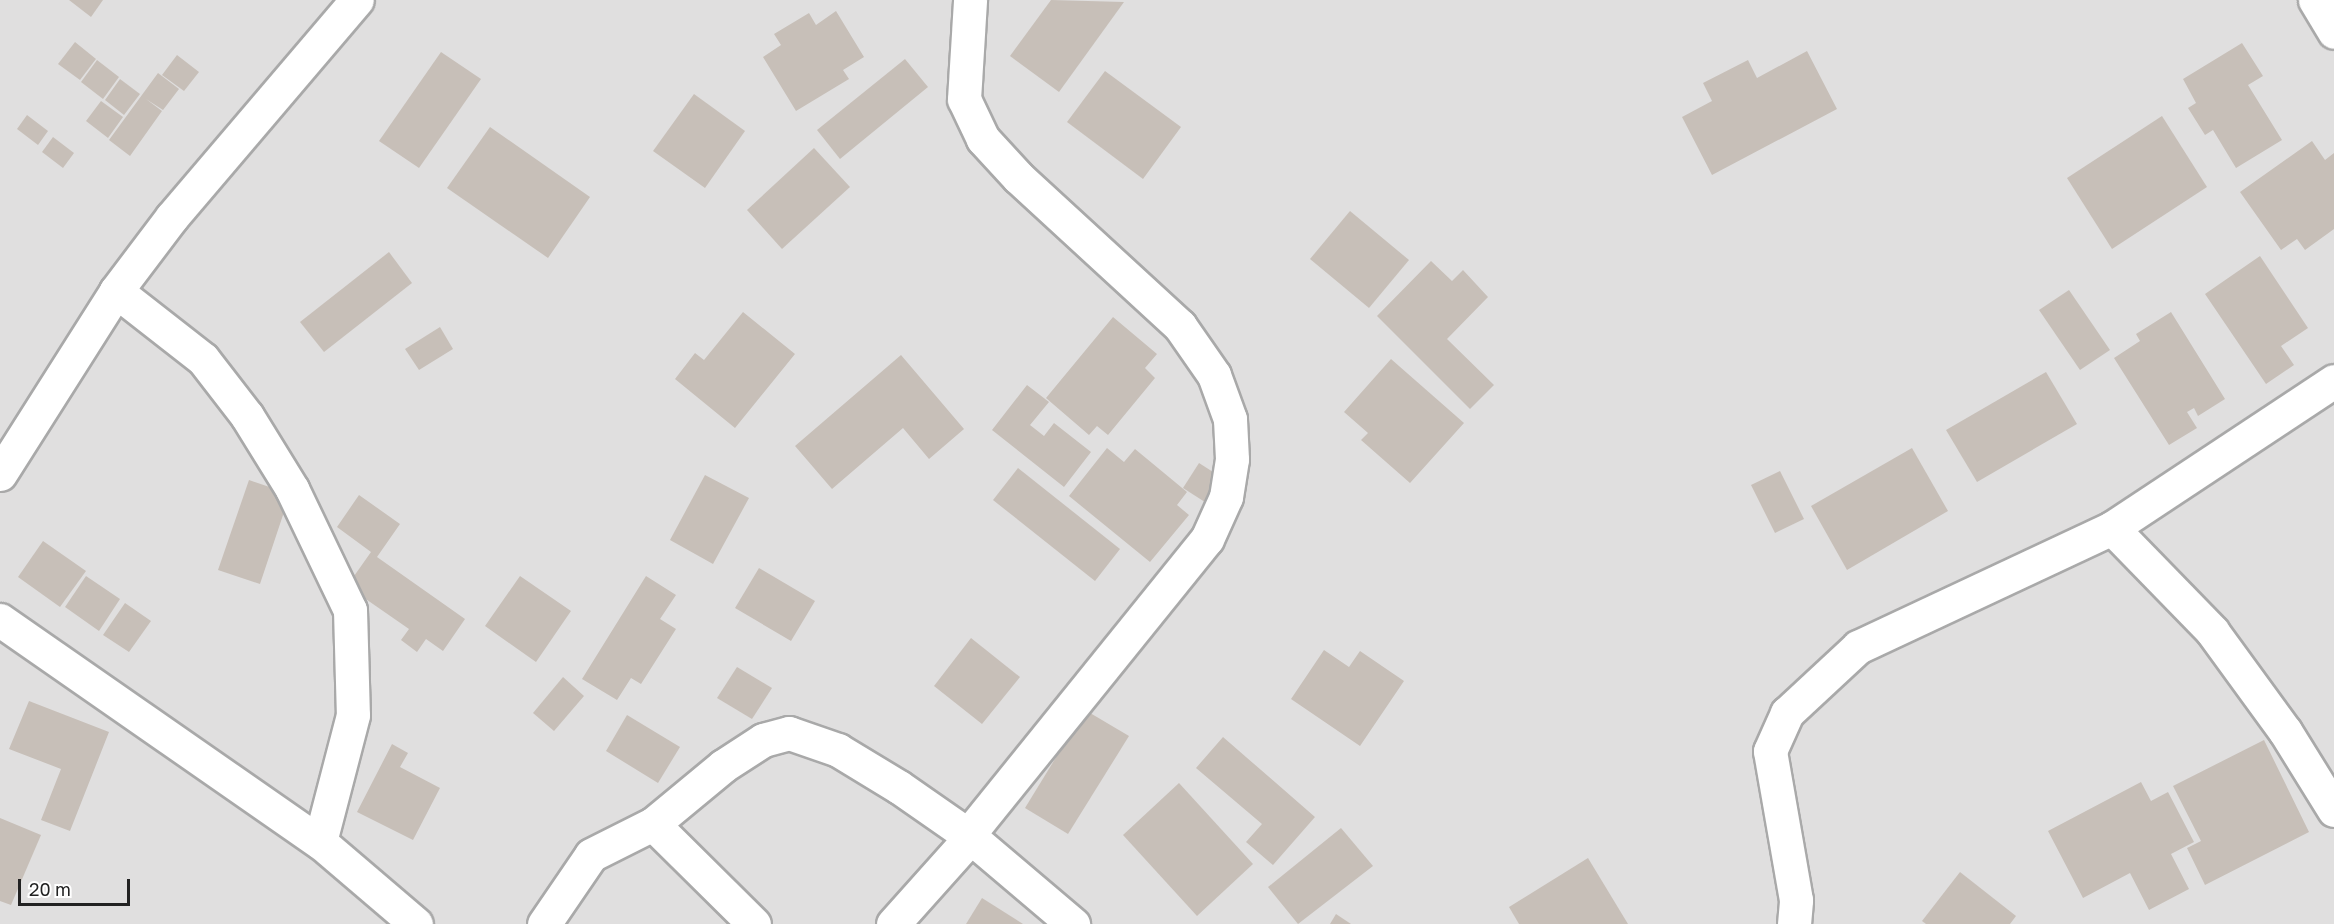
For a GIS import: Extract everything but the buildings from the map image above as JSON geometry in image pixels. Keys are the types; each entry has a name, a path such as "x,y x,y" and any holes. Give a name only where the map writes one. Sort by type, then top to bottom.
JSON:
{"street":[{"path":"0,474 116,291 172,217 357,0"},
{"path":"893,924 969,837 1207,539 1226,497 1232,459 1230,419 1214,375 1180,327 1018,177 983,139 964,99 970,0"},
{"path":"2315,0 2334,32"},
{"path":"116,291 203,359 247,416 292,489 350,610 353,715 320,842"},
{"path":"1794,924 1796,900 1770,751 1787,713 1858,647 2112,528 2334,381"},
{"path":"2112,528 2212,631 2285,730 2334,810"},
{"path":"0,620 320,842 417,924"},
{"path":"544,924 591,855 653,824 723,766 763,740 789,733 838,750 969,837 1073,924"},
{"path":"653,824 754,924"}],"shaded area":[{"path":"0,0 2334,0 2334,924 0,924"}]}
